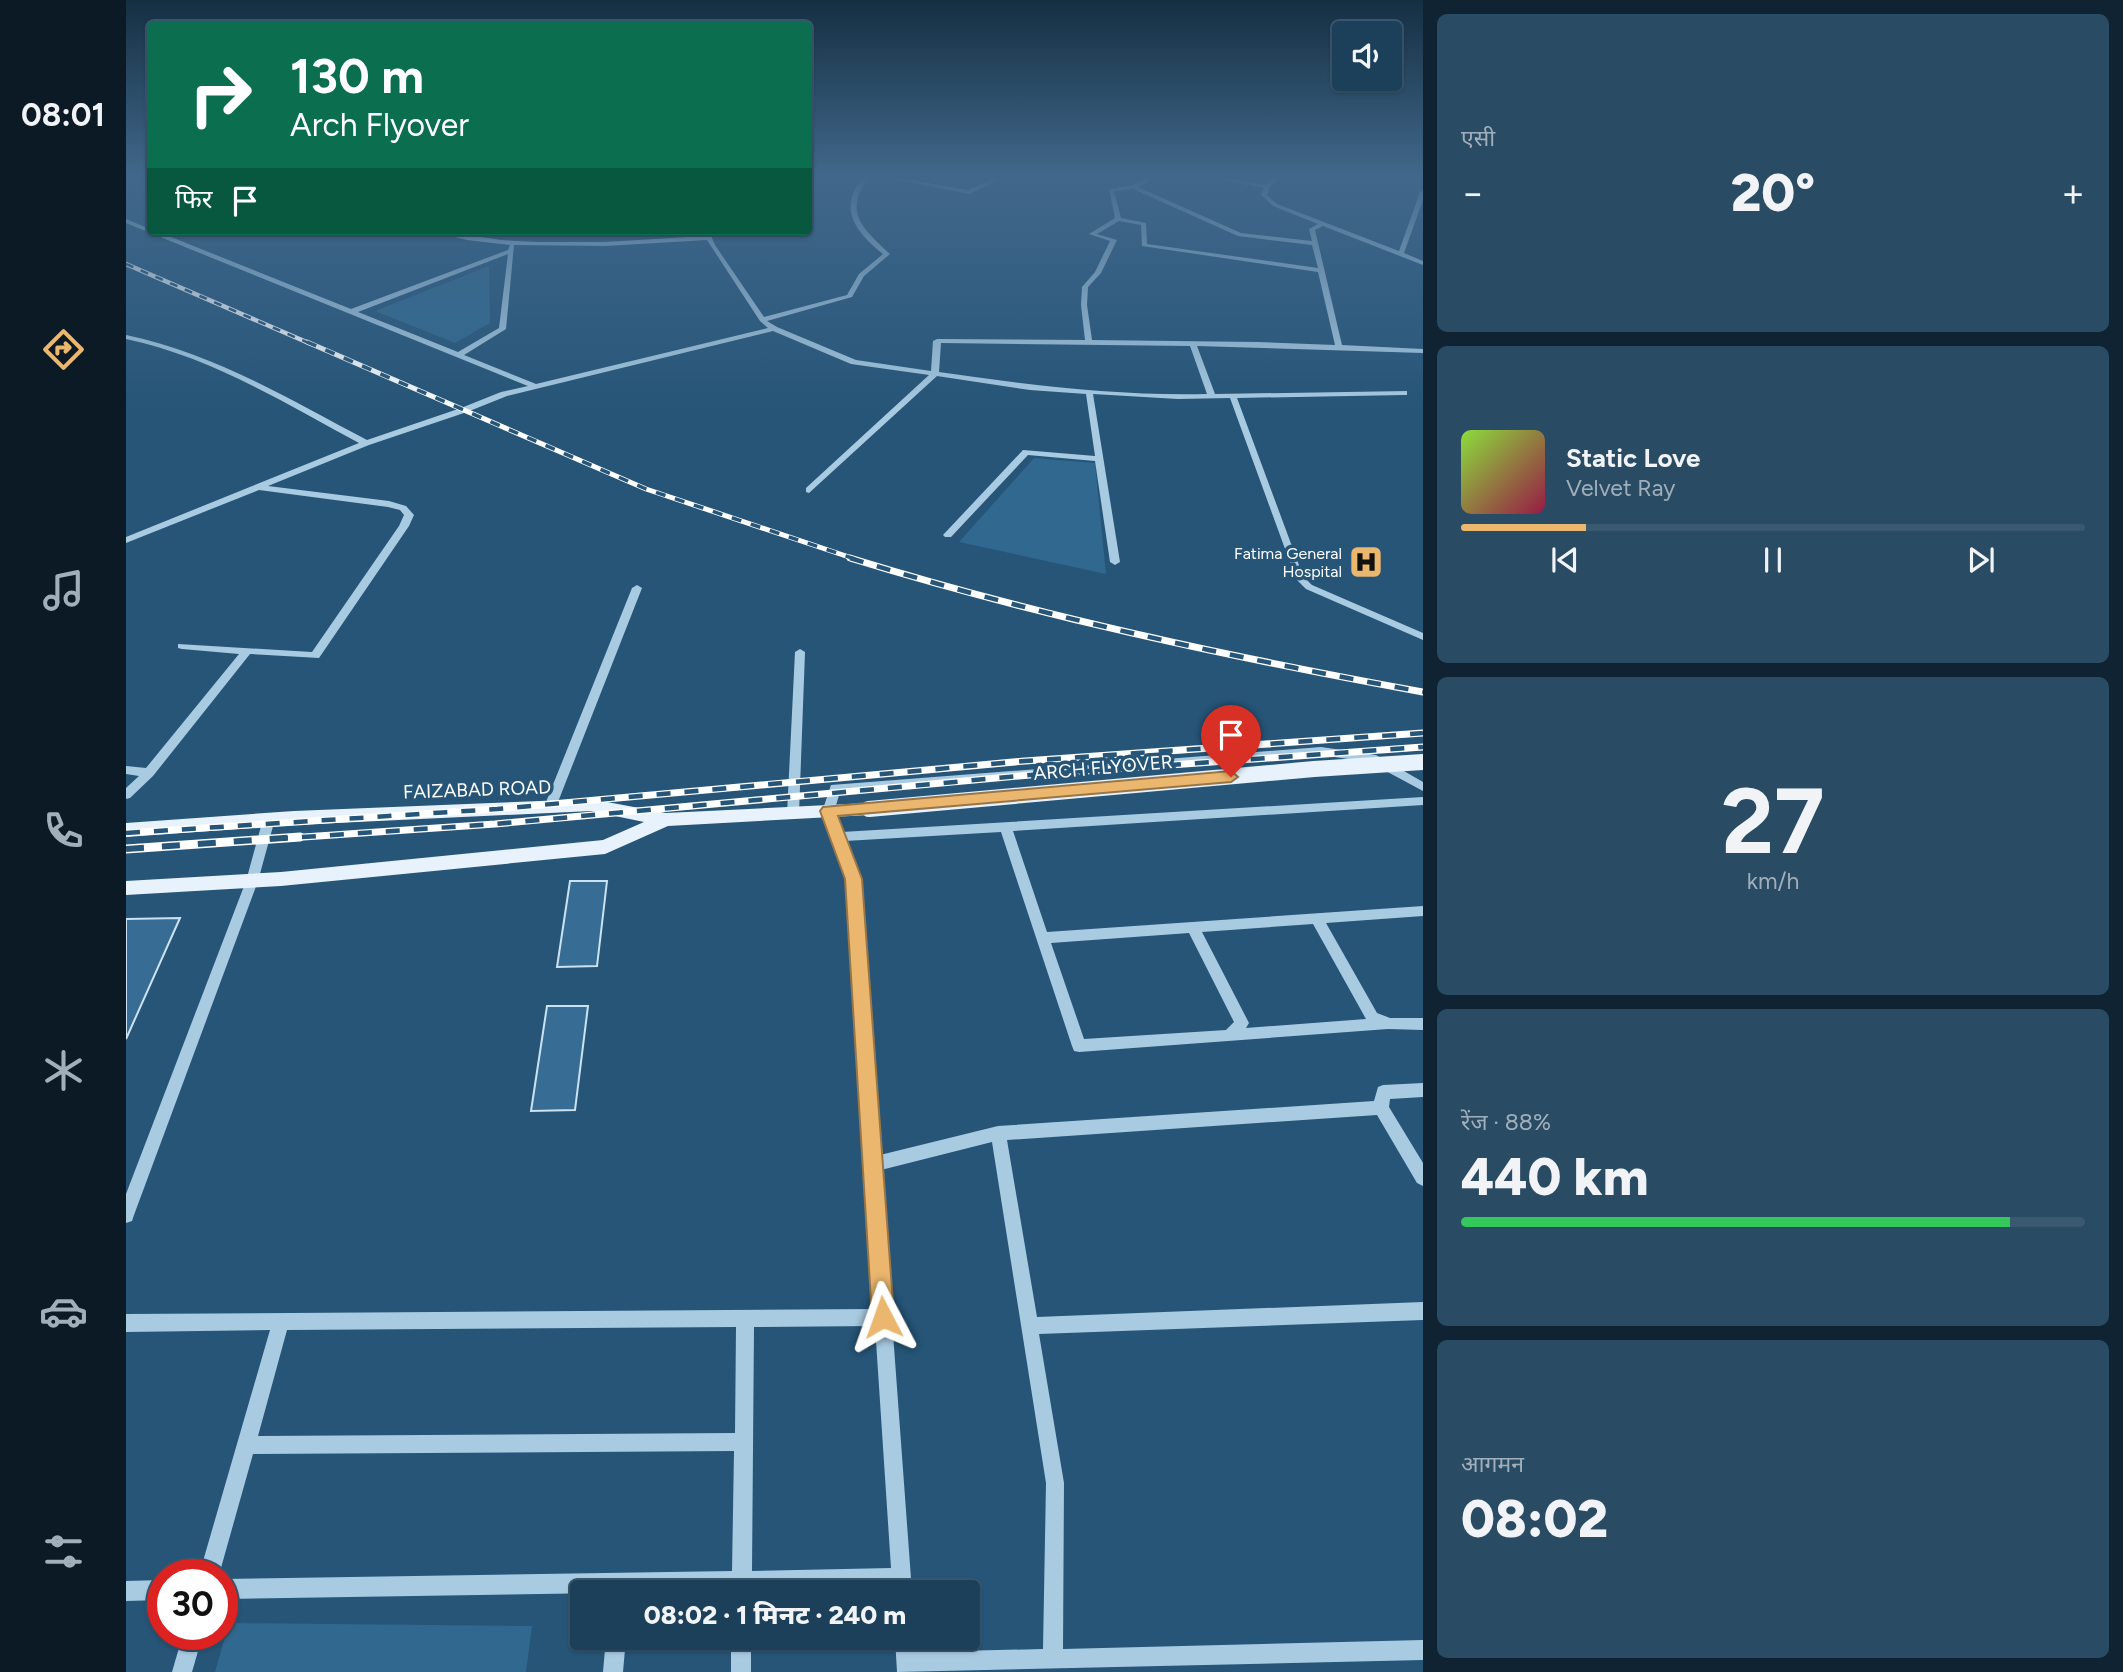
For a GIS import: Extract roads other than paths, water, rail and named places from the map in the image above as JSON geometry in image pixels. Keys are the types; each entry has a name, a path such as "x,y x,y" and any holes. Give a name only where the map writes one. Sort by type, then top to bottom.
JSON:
{"main road":[{"name":"ARCH FLYOVER","path":"828,811 1423,762"},
{"name":"FAIZABAD ROAD","path":"126,830 269,819 592,805 666,820 828,811"},
{"path":"126,888 252,881 606,846 666,820"}],"street":[{"path":"210,255 536,386"},
{"path":"351,312 490,255"},
{"path":"459,355 502,329 511,255"},
{"path":"721,255 762,320 774,329 854,362 1030,388 1212,397 1404,393"},
{"path":"762,320 850,296 861,275 886,255"},
{"path":"1088,343 1084,305 1086,287 1098,273 1107,255"},
{"path":"1215,255 1321,270"},
{"path":"1318,255 1339,347"},
{"path":"1404,255 1423,262"},
{"path":"126,540 366,443 504,394 774,329"},
{"path":"126,337 152,341 195,354 366,443"},
{"path":"809,490 935,374 937,341 1339,347 1423,351"},
{"path":"1192,344 1212,397"},
{"path":"1089,391 1115,562"},
{"path":"1233,397 1299,577 1309,587 1423,637"},
{"path":"948,535 1026,452 1099,458"},
{"path":"182,646 315,656 404,526 409,514 403,508 389,504 258,487"},
{"path":"550,807 637,588"},
{"path":"126,795 149,773 246,652"},
{"path":"793,814 800,652"},
{"path":"902,1580 853,879 828,811 835,788 1321,751 1372,758 1423,787"},
{"path":"126,770 149,773"},
{"path":"838,836 1423,801"},
{"path":"126,1215 252,881 269,819"},
{"path":"1005,826 1079,1046 1390,1024 1423,1024"},
{"path":"1042,938 1423,911"},
{"path":"1317,918 1372,1017 1390,1024"},
{"path":"1193,927 1242,1023 1228,1036"},
{"path":"1423,1090 1383,1092 1381,1108 1423,1178"},
{"path":"873,1164 998,1133 1381,1108"},
{"path":"998,1133 1055,1483 1053,1659"},
{"path":"1029,1326 1423,1311"},
{"path":"126,1323 883,1317"},
{"path":"742,1580 745,1318"},
{"path":"214,1559 281,1322"},
{"path":"246,1445 744,1442"},
{"path":"238,1589 570,1588"},
{"path":"126,1591 147,1590"},
{"path":"182,1672 188,1650"},
{"path":"613,1672 615,1650"},
{"path":"741,1650 741,1672"},
{"path":"907,1667 1053,1659 1423,1650"}],"railway":[{"path":"126,264 311,344"},
{"path":"307,342 646,489 855,559"},
{"path":"850,558 1063,617 1135,634 1423,692"},
{"path":"126,833 497,809 1025,761 1423,733"},
{"path":"274,839 495,824 1030,775 1423,747"},
{"path":"126,849 300,837"}],"place":[{"name":"Fatima General Hospital","path":"1366,562"}]}
